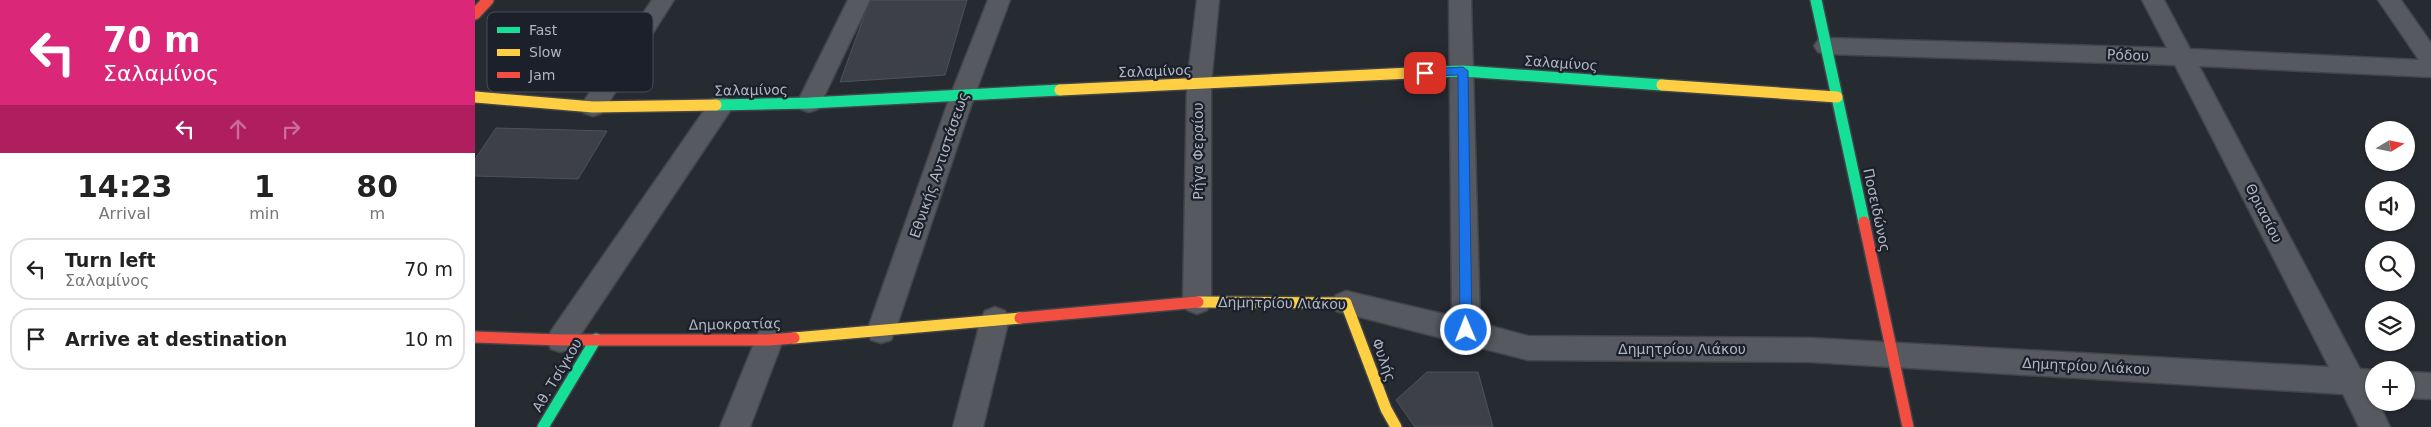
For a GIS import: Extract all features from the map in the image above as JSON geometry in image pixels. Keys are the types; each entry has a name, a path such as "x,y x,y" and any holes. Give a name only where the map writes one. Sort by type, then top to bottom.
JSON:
{"street":[{"path":"475,14 488,0"},
{"path":"653,15 663,0"},
{"path":"809,103 859,0"},
{"name":"Εθνικής Αντιστάσεως","path":"881,331 963,94 999,0"},
{"name":"Ρήγα Φεραίου","path":"1197,302 1199,84 1208,0"},
{"path":"1460,0 1463,71 1466,330"},
{"name":"Ποσειδώνος","path":"1816,0 1909,427"},
{"name":"Θριασίου","path":"2153,0 2362,382 2375,427"},
{"path":"2389,0 2431,60"},
{"name":"Ρόδου","path":"1825,46 2183,57 2431,69"},
{"name":"Σαλαμίνος","path":"475,97 593,107 809,103 1463,71 1837,96"},
{"path":"593,107 603,92"},
{"path":"561,340 721,105"},
{"name":"Δημητρίου Λιάκου","path":"995,319 1197,302 1346,303 1466,330 1528,348 1725,348 2362,382"},
{"name":"Φυλής","path":"1346,303 1386,409 1396,427"},
{"path":"968,427 995,319"},
{"name":"Δημοκρατίας","path":"475,337 561,340 769,340 995,319"},
{"name":"Αθ. Τσίγκου","path":"543,427 596,339"},
{"path":"735,427 769,340"},
{"path":"2415,385 2431,386"}],"building":[{"path":"870,0 967,0 945,75 840,82"},
{"path":"496,128 607,131 578,179 475,176 475,159"},
{"path":"1427,372 1478,372 1493,427 1415,427 1396,400"}],"traffic: fast":[{"path":"1816,0 1864,222"},
{"path":"1411,73 1463,71 1662,85"},
{"path":"716,105 809,103 1060,90"},
{"path":"543,427 596,339"}],"traffic: slow":[{"path":"1060,90 1411,73"},
{"path":"1662,85 1837,97"},
{"path":"475,97 593,107 716,105"},
{"path":"1198,302 1346,303 1386,409 1396,427"},
{"path":"794,338 1020,318"}],"traffic: jam":[{"path":"475,14 488,0"},
{"path":"1864,222 1908,427"},
{"path":"1020,318 1198,302"},
{"path":"475,337 561,340 769,340 794,338"}],"route":[{"path":"1425,73 1463,71 1466,330"}]}
